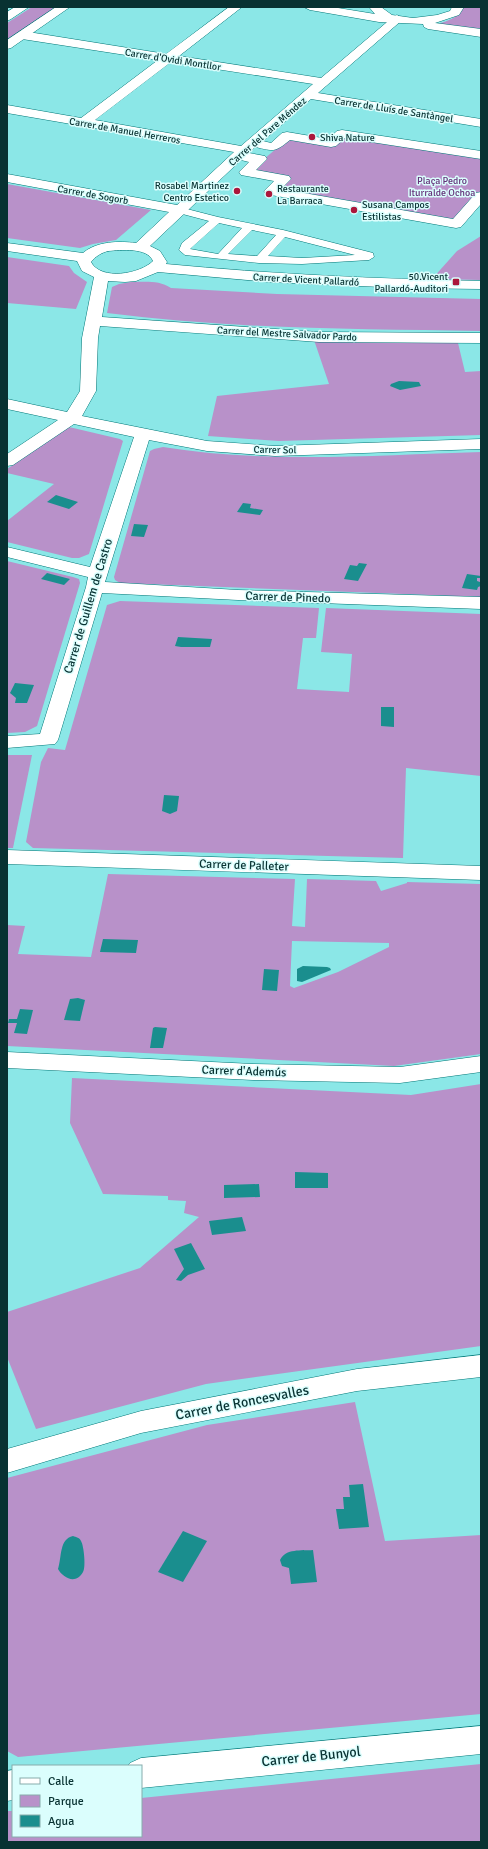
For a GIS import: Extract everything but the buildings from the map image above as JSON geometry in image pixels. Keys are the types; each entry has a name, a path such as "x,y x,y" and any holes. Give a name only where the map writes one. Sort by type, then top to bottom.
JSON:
{"street":[{"path":"7,17 23,7"},
{"path":"7,45 64,7"},
{"path":"83,123 236,7"},
{"path":"310,7 379,18 417,21 436,20 448,17 455,13 458,7"},
{"path":"375,7 378,11 394,18"},
{"name":"Carrer del Pare Méndez","path":"140,247 245,150 394,18"},
{"path":"417,21 428,25 481,33"},
{"name":"Carrer d'Ovidi Montllor","path":"22,35 323,82"},
{"name":"Carrer de Lluís de Santàngel","path":"308,95 481,123"},
{"name":"Carrer de Manuel Herreros","path":"7,109 245,150"},
{"path":"245,150 274,146 287,136 331,143 342,134 481,155"},
{"path":"245,150 260,159 246,172 284,178 271,191 456,224 481,196"},
{"name":"Carrer de Sogorb","path":"7,178 180,210"},
{"path":"7,247 87,258"},
{"path":"107,247 140,247 153,252 158,257 160,262 156,268 141,275 122,277 102,275 87,268 84,262 96,250 107,247"},
{"name":"Carrer de Vicent Pallardó","path":"156,268 269,278 405,284 481,285"},
{"path":"7,461 72,418 88,391 90,338 102,275"},
{"name":"Carrer del Mestre Salvador Pardo","path":"93,321 319,337 481,338"},
{"name":"Carrer Sol","path":"7,404 143,434 207,446 275,451 481,444"},
{"name":"Carrer de Guillem de Castro","path":"7,742 48,740 96,580 143,434"},
{"name":"Carrer de Pinedo","path":"7,552 96,580 238,595 481,603"},
{"name":"Carrer de Palleter","path":"7,857 481,873"},
{"name":"Carrer d'Ademús","path":"7,1060 253,1072 400,1075 481,1064"},
{"name":"Carrer de Roncesvalles","path":"7,1461 141,1422 357,1380 481,1366"},
{"name":"Carrer de Bunyol","path":"142,1773 481,1740"}],"lane":[{"path":"180,210 217,220 319,241 369,254 369,257 302,261 258,260 189,253 184,250 186,245 217,220"},
{"path":"220,257 250,226"},
{"path":"258,260 284,233"},
{"path":"302,261 319,241"}],"green space":[{"path":"32,7 57,7 7,40 7,23"},
{"path":"463,7 481,7 481,33 432,26 454,17"},
{"name":"Plaça Pedro Iturralde Ochoa","path":"343,136 481,156 481,194 456,223 276,191 289,179 250,171 290,137 332,144"},
{"path":"7,184 151,210 116,240 80,248 7,238"},
{"path":"481,236 481,280 432,279 457,251"},
{"path":"7,257 69,266 74,273 87,282 76,309 7,303"},
{"path":"131,282 157,283 171,288 277,294 481,299 481,331 340,329 246,325 107,313 112,287"},
{"path":"314,340 458,343 465,372 481,371 481,435 279,441 208,436 217,396 329,384"},
{"path":"69,427 123,441 89,554 79,558 72,558 7,542 7,521 54,484 7,473 7,469"},
{"path":"163,447 202,452 282,457 481,452 481,597 120,583 115,580 114,577 150,451"},
{"path":"7,561 73,577 79,579 80,583 37,726 25,732 7,733"},
{"path":"120,601 319,608 316,638 303,638 297,689 349,692 352,654 321,652 326,608 481,614 481,776 406,768 403,858 33,848 26,842 41,762 48,748 65,750 107,605"},
{"path":"7,755 32,755 13,848 7,848"},
{"path":"108,874 295,879 292,926 305,927 307,879 376,881 381,891 407,882 481,884 481,1054 394,1066 7,1046 7,925 25,926 18,954 91,957","holes":["292,941 389,943 389,947 338,972 294,988 290,986"]},
{"path":"72,1078 411,1095 481,1084 481,1346 206,1384 36,1429 7,1357 7,1312 140,1268 199,1217 184,1213 186,1201 168,1200 168,1196 103,1194 70,1123"},
{"path":"355,1402 385,1541 481,1535 481,1714 18,1757 7,1751 7,1478 207,1425"},
{"path":"481,1764 481,1842 7,1842 7,1811 12,1811 12,1837 142,1837 142,1798"}],"water":[{"path":"399,381 419,382 421,386 400,390 390,386 391,384"},
{"path":"56,495 78,502 69,509 47,502"},
{"path":"243,503 251,504 250,508 263,510 260,515 237,512"},
{"path":"134,524 148,525 144,537 131,536"},
{"path":"359,563 367,564 358,581 344,579 350,565 357,566"},
{"path":"47,573 70,579 64,585 41,579"},
{"path":"467,574 481,576 481,578 477,578 477,581 480,582 481,586 478,587 477,590 462,588"},
{"path":"178,637 212,639 210,647 181,647 175,646"},
{"path":"15,683 34,685 27,703 15,703 16,698 10,693"},
{"path":"381,707 394,707 394,727 381,726"},
{"path":"164,795 179,796 177,811 170,814 162,811"},
{"path":"103,939 138,940 136,953 100,952"},
{"path":"303,966 327,967 331,970 302,982 297,981 297,969"},
{"path":"264,969 279,970 277,991 262,990"},
{"path":"78,998 85,1000 80,1021 64,1020 70,999"},
{"path":"20,1009 33,1010 27,1034 14,1033 17,1023 8,1023 9,1019 17,1019"},
{"path":"153,1028 167,1028 163,1048 150,1048"},
{"path":"295,1172 328,1173 328,1188 295,1188"},
{"path":"259,1184 260,1197 224,1198 224,1185"},
{"path":"242,1217 246,1231 212,1235 209,1221"},
{"path":"191,1243 205,1269 188,1275 181,1281 176,1280 184,1269 174,1249"},
{"path":"363,1484 369,1527 339,1529 336,1509 344,1509 343,1497 350,1497 349,1485"},
{"path":"183,1531 207,1541 183,1582 158,1572"},
{"path":"73,1536 79,1538 83,1547 84,1570 77,1578 70,1579 63,1575 58,1569 63,1545 68,1538"},
{"path":"299,1550 313,1550 317,1582 291,1584 289,1568 282,1566 280,1560 283,1556 290,1552"}],"place":[{"name":"Shiva Nature","path":"312,137"},
{"name":"Rosabel Martinez Centro Estetico","path":"237,191"},
{"name":"Restaurante La Barraca","path":"269,194"},
{"name":"Susana Campos Estilistas","path":"354,210"},
{"name":"50.Vicent Pallardó-Auditori","path":"456,282"}]}
